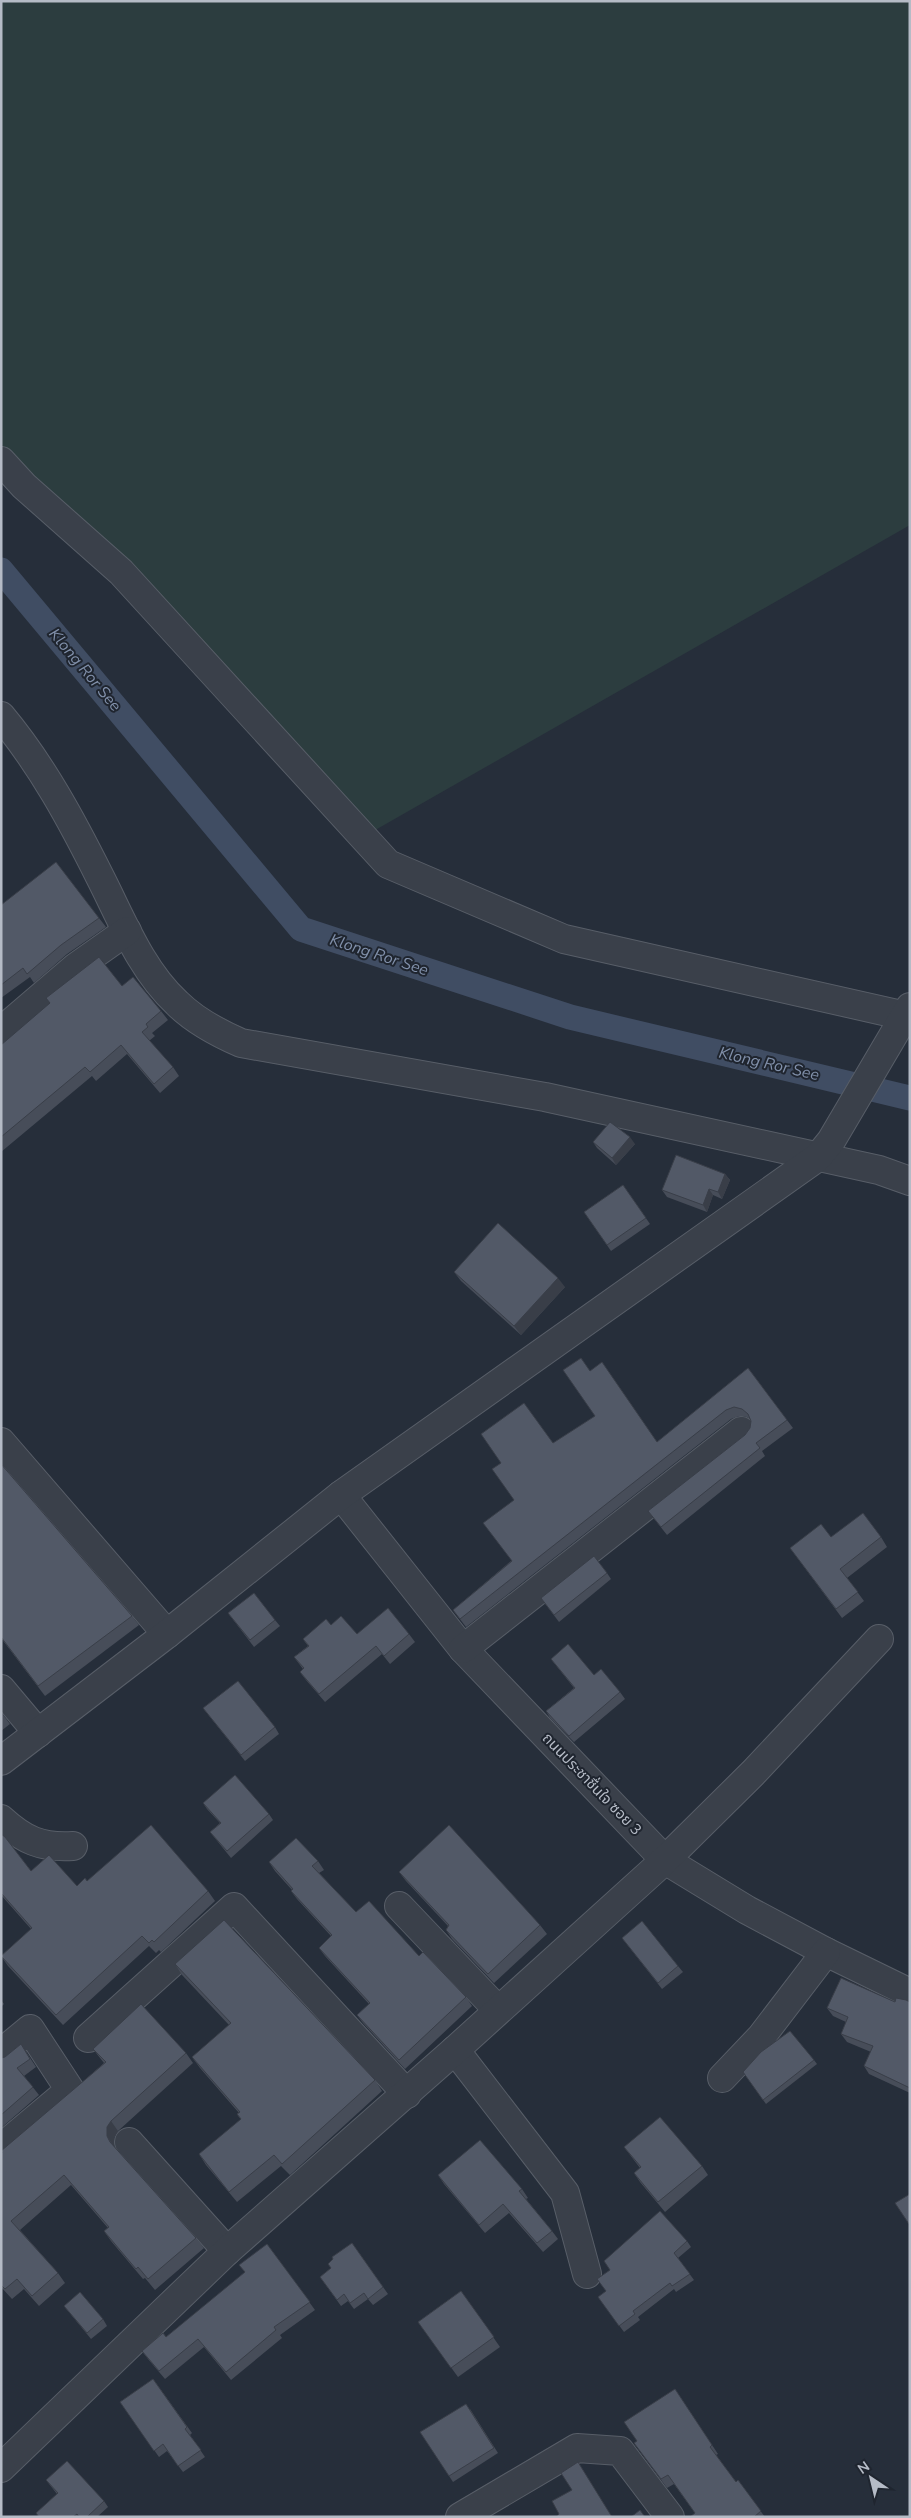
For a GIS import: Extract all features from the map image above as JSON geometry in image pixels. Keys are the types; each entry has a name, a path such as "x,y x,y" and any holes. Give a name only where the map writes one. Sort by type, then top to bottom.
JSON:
{"street":[{"path":"1,461 24,486 121,572 388,864 564,939 904,1018 824,1149 341,1495 167,1634 1,1761"},
{"path":"1,716 29,753 67,812 127,931 154,976 177,1004 213,1030 241,1043 824,1149 910,1181"},
{"path":"1,1031 76,967 127,931"},
{"path":"463,1649 741,1431"},
{"path":"1,1442 167,1634"},
{"name":"ถนนประชาชื่นใจ ซอย 3","path":"341,1495 463,1649 664,1860 708,1888 826,1952 910,1993"},
{"path":"1,2468 227,2251 406,2094 664,1860 753,1773 879,1639"},
{"path":"1,1688 38,1733"},
{"path":"1,1819 25,1839 59,1847 73,1846"},
{"path":"399,1906 498,2010"},
{"path":"88,2038 234,1908 406,2094"},
{"path":"722,2078 761,2037 826,1952"},
{"path":"1,2053 30,2029 70,2090 1,2148"},
{"path":"455,2050 565,2193 588,2274"},
{"path":"129,2142 227,2251"},
{"path":"467,2515 577,2448 620,2451 670,2517"}],"shaded area":[{"path":"1,1 910,1 910,525 363,837 1,444"}],"building":[{"path":"56,862 99,918 61,945 27,974 23,968 1,985 1,905"},
{"path":"99,957 122,986 133,977 161,1011 146,1024 148,1027 142,1032 173,1067 154,1084 121,1045 90,1072 85,1067 1,1137 1,1045 50,1003 46,998"},
{"path":"610,1122 630,1137 612,1158 593,1142"},
{"path":"676,1155 725,1174 718,1192 709,1189 703,1205 662,1190"},
{"path":"623,1185 646,1218 607,1245 584,1212"},
{"path":"498,1223 558,1278 514,1326 454,1272"},
{"path":"581,1358 590,1371 602,1362 657,1442 748,1368 787,1420 756,1443 760,1448 661,1527 648,1511 745,1435 750,1428 751,1421 748,1414 742,1409 734,1407 726,1410 460,1619 453,1610 512,1561 483,1523 514,1500 492,1469 501,1463 481,1434 524,1403 553,1443 595,1416 563,1370"},
{"path":"1,1464 132,1616 38,1686 1,1637"},
{"path":"863,1513 881,1537 840,1569 858,1592 836,1609 790,1548 821,1524 831,1537"},
{"path":"594,1556 607,1573 554,1615 541,1598"},
{"path":"254,1593 275,1620 250,1640 228,1613"},
{"path":"388,1608 409,1634 384,1656 376,1646 319,1694 300,1672 304,1668 294,1657 309,1646 303,1639 326,1619 331,1625 341,1616 357,1634"},
{"path":"568,1644 594,1675 601,1669 620,1692 569,1736 546,1711 575,1688 551,1659"},
{"path":"238,1681 275,1727 241,1755 203,1708"},
{"path":"235,1775 269,1814 227,1851 210,1832 221,1823 203,1803"},
{"path":"151,1825 208,1891 154,1942 152,1940 149,1943 142,1936 56,2015 1,1956 32,1928 1,1893 1,1834 31,1871 49,1855 77,1886 85,1878 87,1881"},
{"path":"449,1825 540,1925 488,1974 446,1930 449,1925 399,1872"},
{"path":"296,1838 318,1861 312,1866 356,1912 369,1901 419,1956 423,1952 466,1997 399,2060 357,2015 370,2003 319,1948 332,1935 291,1891 293,1889 269,1862"},
{"path":"224,1920 375,2080 282,2164 274,2155 229,2192 199,2154 241,2119 237,2114 240,2112 192,2057 231,2023 175,1964"},
{"path":"642,1921 678,1966 658,1983 622,1938"},
{"path":"841,1978 895,2002 896,1998 910,2002 910,2088 864,2066 873,2046 841,2034 848,2017 827,2008"},
{"path":"141,2004 186,2053 111,2121 107,2127 107,2136 110,2142 196,2238 148,2279 138,2267 136,2269 104,2231 109,2227 64,2175 11,2221 58,2273 32,2296 17,2279 5,2289 1,2285 1,2151 106,2062 93,2049"},
{"path":"790,2031 814,2060 763,2100 743,2072 761,2052"},
{"path":"21,2044 30,2059 17,2068 33,2087 1,2115 1,2058"},
{"path":"660,2117 702,2166 658,2202 634,2173 641,2167 624,2147"},
{"path":"480,2140 522,2189 519,2191 552,2231 537,2243 503,2204 479,2225 438,2175"},
{"path":"910,2194 910,2224 909,2224 895,2203"},
{"path":"660,2211 687,2241 674,2253 690,2274 672,2286 670,2283 633,2311 635,2314 619,2326 598,2297 606,2291 597,2279 610,2270 604,2261"},
{"path":"352,2243 383,2287 368,2299 364,2293 350,2303 344,2294 337,2300 320,2277 331,2268 328,2264 333,2259 332,2257"},
{"path":"267,2244 310,2302 274,2327 276,2330 226,2372 198,2339 159,2371 142,2351 163,2333 166,2337 245,2272 239,2265"},
{"path":"461,2291 494,2337 451,2368 418,2322"},
{"path":"80,2292 103,2319 87,2333 64,2306"},
{"path":"153,2379 201,2450 178,2466 163,2444 154,2451 120,2402"},
{"path":"675,2389 712,2445 710,2447 761,2511 754,2517 690,2517 695,2513 668,2475 661,2479 634,2443 637,2441 624,2422"},
{"path":"466,2404 494,2448 449,2476 420,2432"},
{"path":"67,2461 104,2501 87,2517 79,2517 77,2514 73,2517 39,2517 36,2513 58,2493 46,2480"},
{"path":"578,2462 612,2517 556,2517 559,2514 552,2501 572,2490 561,2473"},
{"path":"640,2510 645,2517 631,2517"}],"waterway":[{"name":"Klong Ror See","path":"1,570 301,929 570,1017 910,1098"}]}
